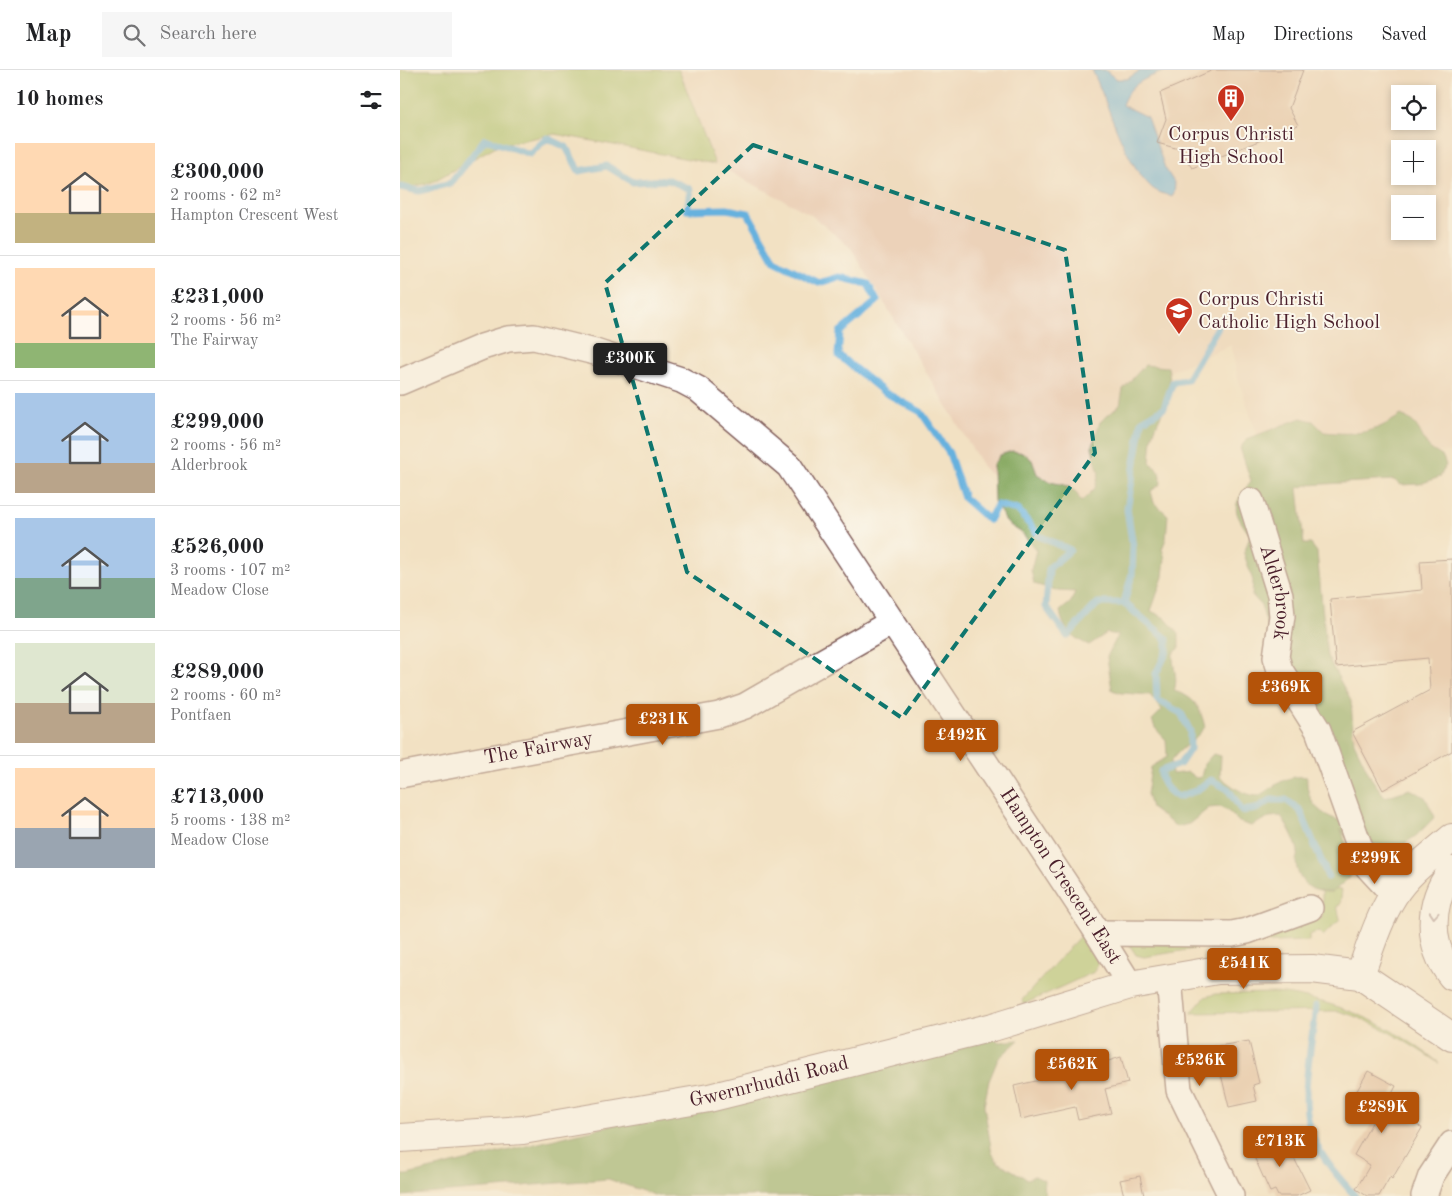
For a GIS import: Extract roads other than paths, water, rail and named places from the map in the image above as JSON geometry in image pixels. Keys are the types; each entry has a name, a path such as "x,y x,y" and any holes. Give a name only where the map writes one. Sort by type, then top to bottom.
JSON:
{"street":[{"name":"Hampton Crescent East","path":"400,382 508,339 534,337 595,352 681,380 698,389 789,466 1098,933 1130,985"},
{"name":"Alderbrook","path":"1251,501 1280,595 1282,616 1276,657 1280,670 1318,730 1368,867 1394,894"},
{"name":"The Fairway","path":"400,775 718,715 745,706 892,622"},
{"path":"1452,838 1409,877 1394,894 1380,923 1360,975 1452,1038"},
{"path":"1452,871 1436,898 1433,920 1438,950 1452,976"},
{"path":"1098,933 1232,934 1247,931 1310,908"},
{"name":"Gwernrhuddi Road","path":"400,1138 523,1130 709,1098 993,1027 1130,985 1199,972 1247,968 1312,969 1360,975"},
{"path":"1169,978 1176,1074 1180,1090 1231,1196"},
{"path":"1424,1196 1431,1176 1452,1144"}],"water":[{"path":"1092,70 1105,70 1116,79 1127,79 1141,70 1168,70 1140,82 1125,97 1122,105 1147,117 1165,168 1175,184 1172,197 1158,192 1151,187 1132,162 1117,132"}],"waterway":[{"path":"400,187 419,191 451,183 485,139 530,154 547,138 566,147 579,171 607,166 633,182 669,180 690,189 687,210 727,209 748,213 775,261 819,283 839,277 868,284 877,301 840,332 838,355 884,392 921,412 949,453 964,498 989,520 997,505 1018,510 1039,536 1070,550 1049,568 1046,607 1067,636 1098,603 1124,603 1167,639 1167,651 1156,674 1157,700 1181,713 1190,731 1190,749 1180,764 1161,771 1165,786 1178,797 1195,791 1211,780 1228,789 1242,811 1256,809 1271,800 1286,800 1300,810 1328,877"},
{"path":"1124,603 1132,574 1133,547 1127,509 1142,421 1164,408 1173,382 1187,380 1218,327"},
{"path":"1316,1006 1307,1074 1306,1092 1309,1125 1314,1140 1323,1155 1355,1196"}],"place":[{"name":"Corpus Christi High School","path":"1231,122"},
{"name":"Corpus Christi Catholic High School","path":"1179,335"}]}
